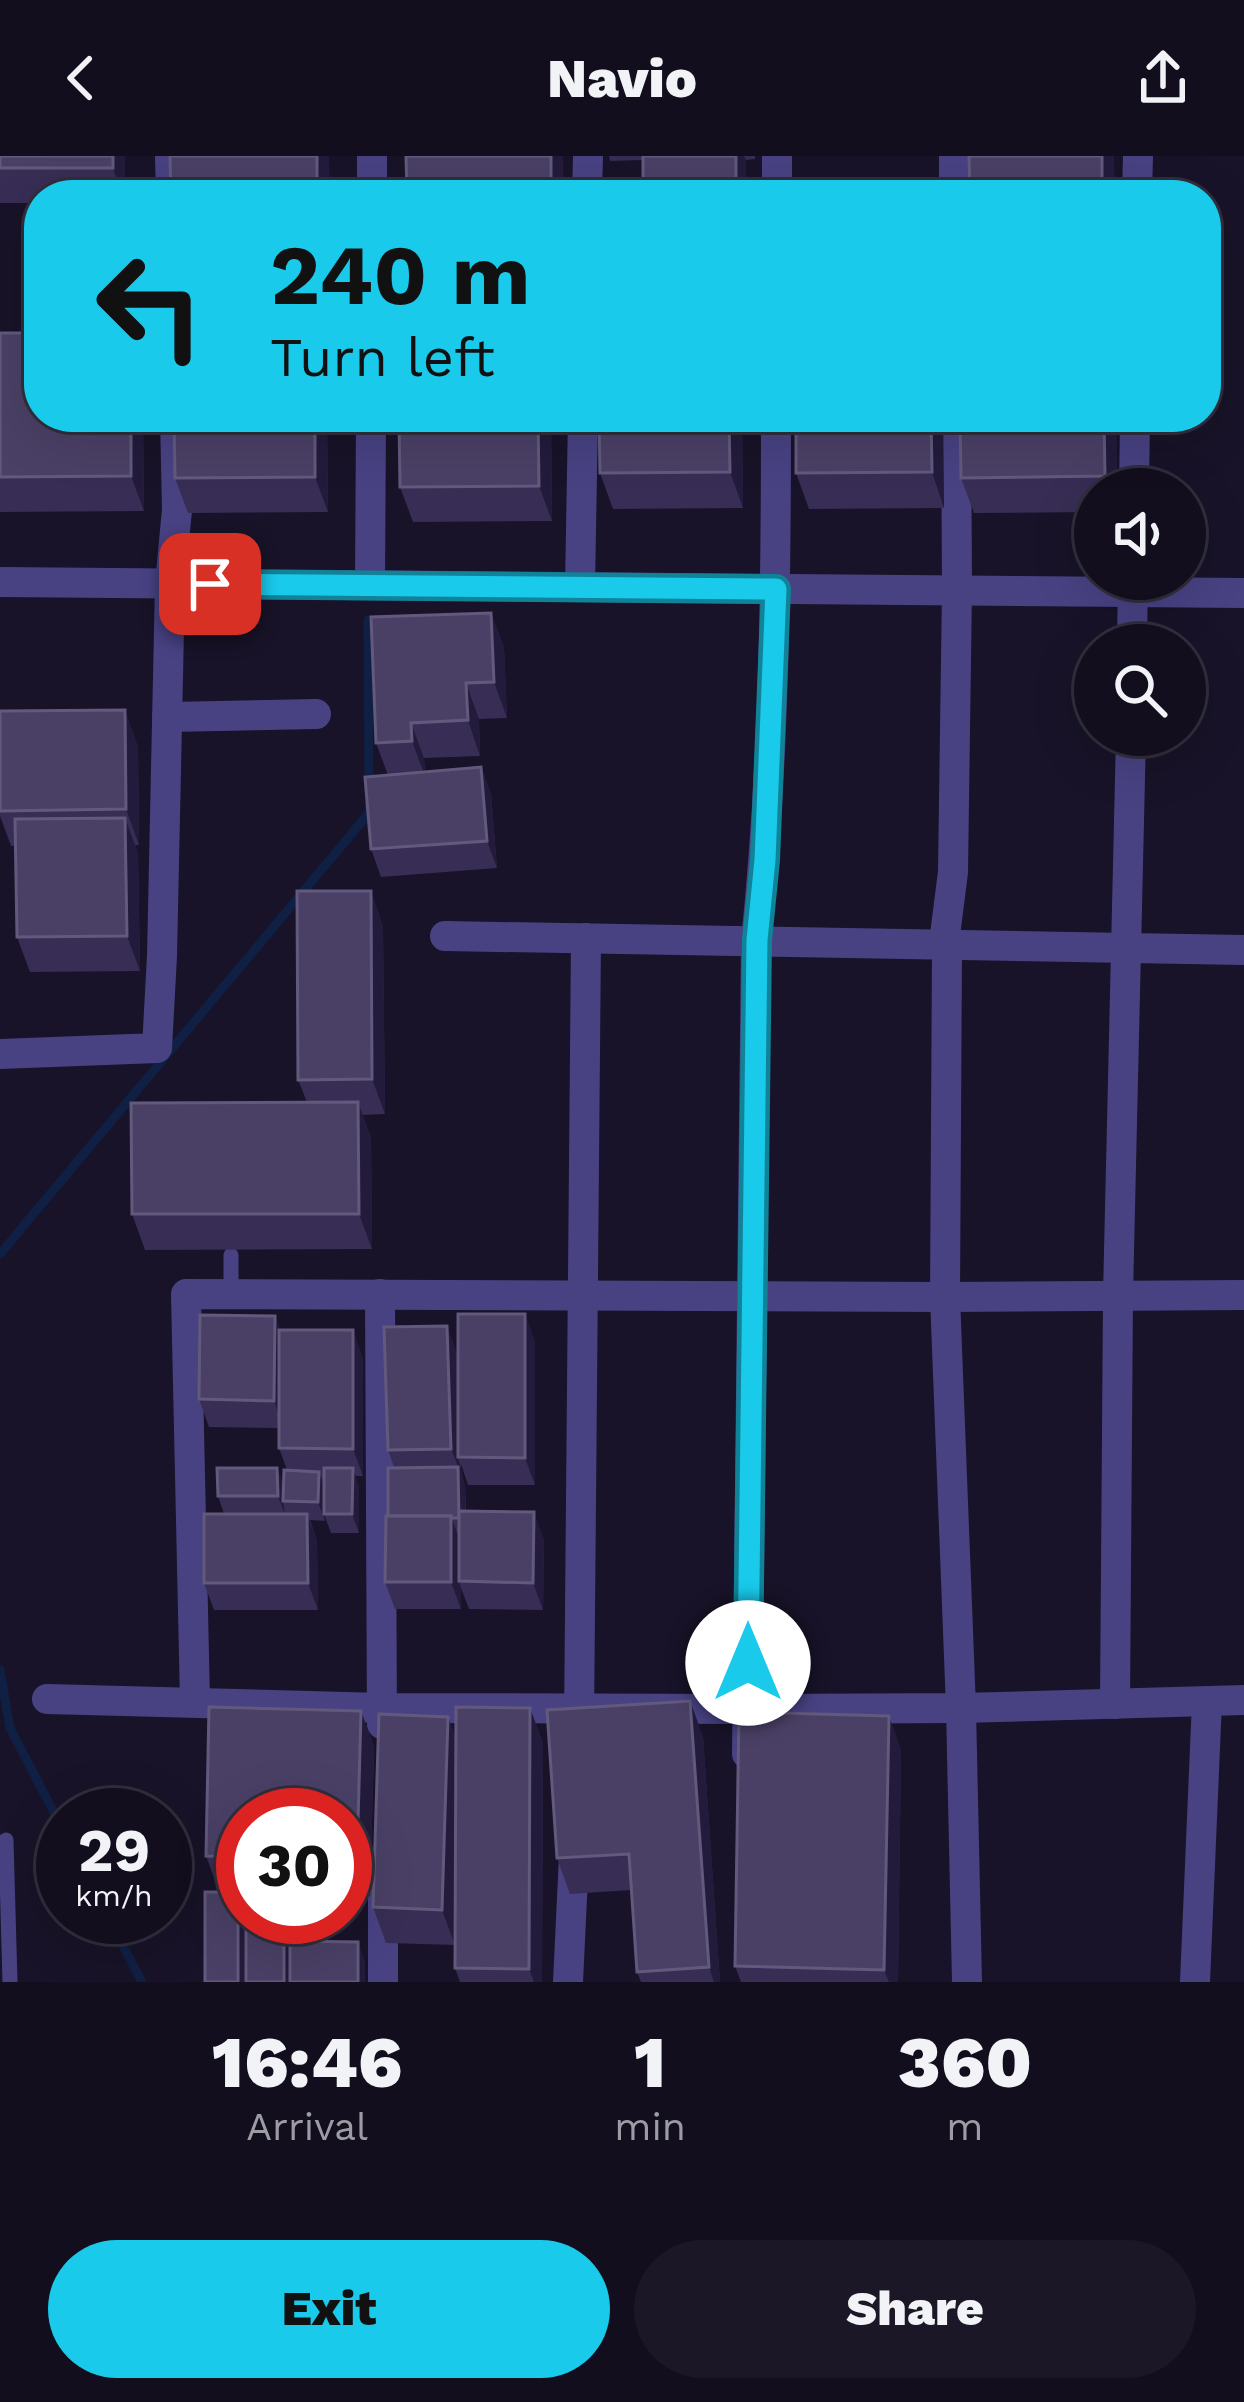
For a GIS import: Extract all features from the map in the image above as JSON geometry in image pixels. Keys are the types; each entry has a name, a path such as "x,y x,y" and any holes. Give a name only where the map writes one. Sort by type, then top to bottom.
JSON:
{"street":[{"path":"0,1054 157,1048 170,584 177,510 175,432"},
{"path":"370,585 371,432"},
{"path":"580,586 583,432"},
{"path":"746,1777 757,940 765,860 776,589 776,432"},
{"path":"956,432 952,872 944,943 944,1297 967,1982"},
{"path":"1134,468 1135,432"},
{"path":"0,582 776,589 1074,586"},
{"path":"1206,590 1244,593"},
{"path":"167,717 316,714"},
{"path":"1115,1704 1118,1295 1131,756"},
{"path":"445,936 1244,950"},
{"path":"578,1754 586,938"},
{"path":"195,1701 186,1294 1244,1295"},
{"path":"380,1294 382,1754"},
{"path":"46,1699 382,1708 747,1709 1244,1700"},
{"path":"1195,1982 1207,1701"},
{"path":"568,1982 575,1822"},
{"path":"383,1868 383,1982"}],"lane":[{"path":"231,1255 231,1294"},
{"path":"6,1840 10,1982"}],"building":[{"path":"0,156 113,156 113,168 0,168"},
{"path":"170,156 317,156 317,180 171,180"},
{"path":"406,156 551,156 551,180 407,180"},
{"path":"643,156 736,156 736,180 643,180"},
{"path":"969,156 1102,156 1102,180 970,180"},
{"path":"0,333 24,333 24,432 131,432 131,476 0,477"},
{"path":"174,432 315,432 315,477 175,478"},
{"path":"399,432 538,432 539,486 400,487"},
{"path":"599,432 729,432 730,472 600,473"},
{"path":"796,432 931,432 932,472 796,473"},
{"path":"960,432 1104,432 1105,468 1074,468 1074,476 961,478"},
{"path":"491,613 494,682 466,683 468,720 411,723 412,741 376,743 371,617"},
{"path":"125,710 126,809 0,811 0,711"},
{"path":"481,767 487,841 371,849 365,777"},
{"path":"125,818 127,936 17,937 15,819"},
{"path":"297,891 371,891 372,1079 298,1080"},
{"path":"358,1102 359,1214 132,1214 131,1103"},
{"path":"458,1314 525,1314 525,1458 458,1457"},
{"path":"200,1315 275,1316 274,1401 199,1399"},
{"path":"447,1326 451,1449 388,1450 384,1327"},
{"path":"279,1330 353,1330 353,1449 279,1448"},
{"path":"458,1467 459,1518 388,1516 388,1468"},
{"path":"217,1468 277,1468 278,1496 218,1496"},
{"path":"324,1468 353,1468 352,1514 324,1514"},
{"path":"284,1470 319,1472 318,1502 283,1501"},
{"path":"459,1511 534,1512 533,1583 459,1581"},
{"path":"204,1514 307,1514 308,1583 204,1583"},
{"path":"386,1516 451,1516 451,1582 385,1582"},
{"path":"690,1701 709,1967 637,1972 629,1854 557,1858 547,1710"},
{"path":"209,1707 361,1711 359,1788 216,1788 216,1856 206,1856"},
{"path":"456,1707 530,1708 529,1969 455,1968"},
{"path":"739,1712 889,1716 884,1970 735,1966"},
{"path":"379,1714 448,1717 442,1910 373,1907"},
{"path":"205,1892 216,1892 216,1944 238,1944 238,1982 205,1982"},
{"path":"246,1944 284,1944 284,1982 246,1982"},
{"path":"290,1944 358,1944 358,1982 290,1982"}],"waterway":[{"path":"368,620 369,789"},
{"path":"0,1254 369,813 369,806"},
{"path":"0,1670 10,1728 41,1788"},
{"path":"122,1944 142,1982"}],"route":[{"path":"210,584 776,589 765,860 757,940 748,1663"}]}
